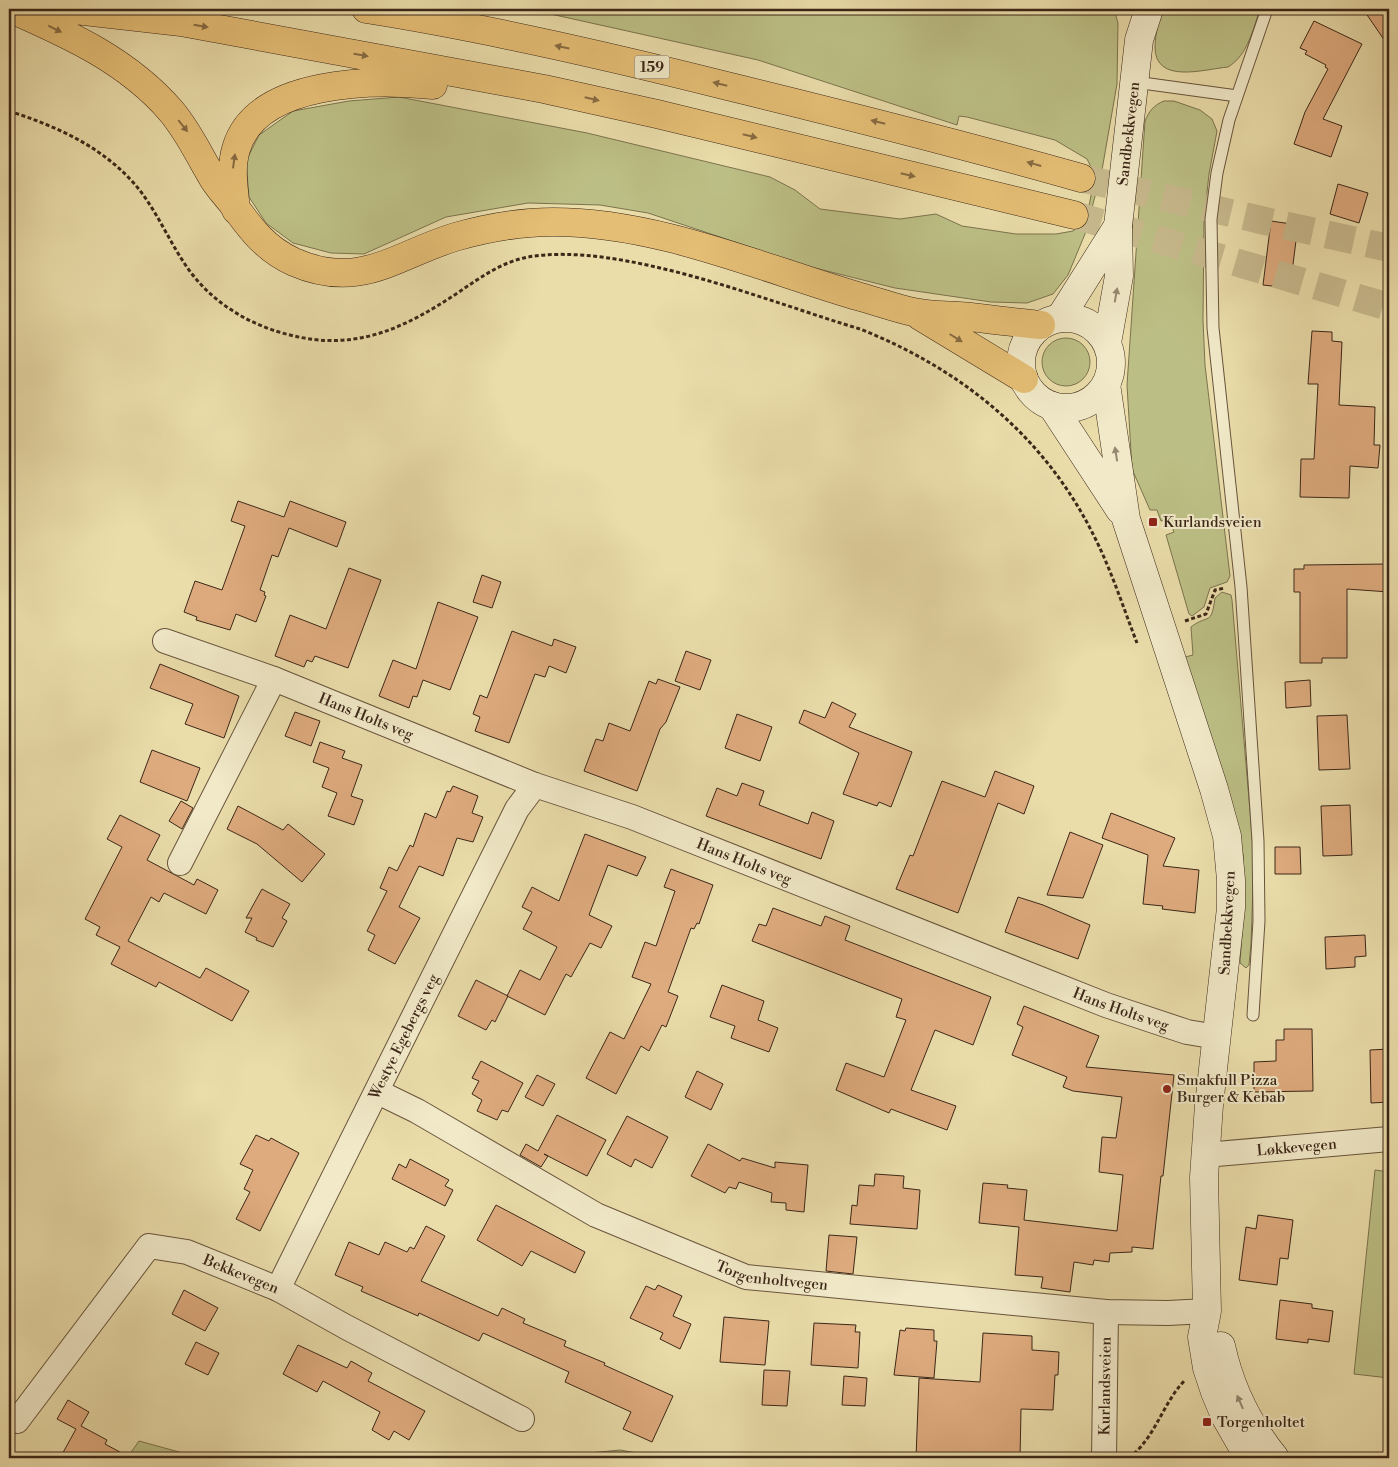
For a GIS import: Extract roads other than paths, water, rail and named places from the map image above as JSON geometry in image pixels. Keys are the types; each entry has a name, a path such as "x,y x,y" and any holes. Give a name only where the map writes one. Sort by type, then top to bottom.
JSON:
{"highway":[{"path":"11,9 108,56 154,93 188,132 212,178 247,226 270,248 297,263 330,272 364,272 382,268 453,238 503,226 554,222 582,224 612,227 671,240 914,312 1051,322"},
{"path":"66,9 180,22 544,89 667,116 1074,215"},
{"name":"159","path":"371,9 665,70 926,134 1081,178"},
{"path":"236,210 232,175 236,149 242,135 251,122 278,102 317,90 357,84 390,82 544,89"},
{"path":"914,312 1024,379"}],"main road":[{"name":"Sandbekkvegen","path":"1130,9 1139,40"},
{"name":"Sandbekkvegen","path":"1107,343 1119,276 1118,226 1136,82 1139,40 1149,9"},
{"name":"Sandbekkvegen","path":"1051,322 1118,226"},
{"path":"1074,318 1087,323 1098,331 1107,343 1112,364 1106,384 1099,395 1077,407 1052,406 1040,400 1030,391 1024,379 1021,364 1023,349 1030,336 1051,322 1074,318"},
{"name":"Sandbekkvegen","path":"1106,384 1126,519 1214,789 1227,836 1231,880 1231,908 1205,1155 1204,1211 1207,1311 1202,1337 1207,1368 1225,1416 1249,1458"},
{"name":"Sandbekkvegen","path":"1052,406 1126,519"},
{"name":"Sandbekkvegen","path":"1207,1311 1219,1334 1226,1366 1243,1408 1275,1458"}],"street":[{"name":"Hans Holts veg","path":"165,641 274,679 535,786 632,817 1106,1005 1187,1032 1216,1037"},
{"path":"180,862 274,679"},
{"name":"Westye Egebergs veg","path":"278,1289 378,1092 517,809 535,786"},
{"name":"Torgenholtvegen","path":"378,1092 417,1111 596,1216 746,1277 1106,1312 1168,1313 1207,1311"},
{"name":"Løkkevegen","path":"1205,1155 1389,1139"},
{"name":"Bekkevegen","path":"17,1421 149,1246 187,1252 278,1289 346,1327 522,1419"},
{"name":"Kurlandsveien","path":"1104,1458 1106,1312"}],"lane":[{"path":"1252,1015 1260,880 1241,587 1213,328 1211,219 1217,173 1236,96 1267,9"},
{"path":"1136,82 1236,96"}],"tunnel":[{"path":"1081,178 1389,248"},
{"path":"1074,215 1389,307"}],"place":[{"name":"Kurlandsveien","path":"1153,522"},
{"name":"Smakfull Pizza Burger & Kebab","path":"1167,1089"},
{"name":"Torgenholtet","path":"1207,1422"}]}
